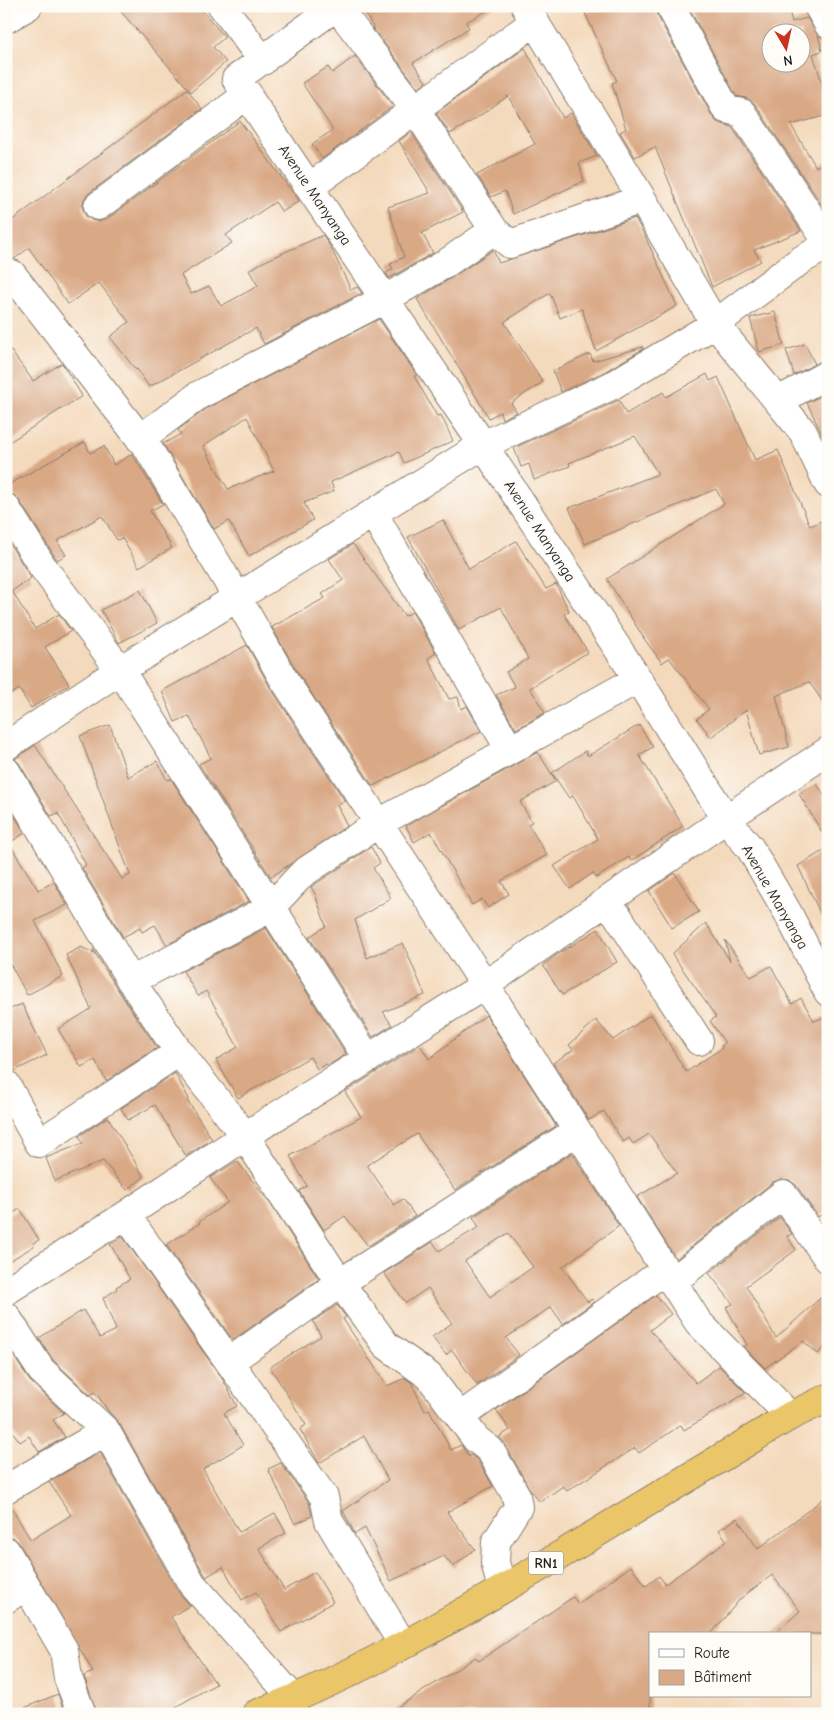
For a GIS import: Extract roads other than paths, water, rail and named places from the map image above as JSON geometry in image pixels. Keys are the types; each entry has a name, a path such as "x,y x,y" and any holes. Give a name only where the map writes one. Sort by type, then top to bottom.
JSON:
{"highway":[{"name":"RN1","path":"256,1714 294,1699 403,1645 502,1590 790,1416 828,1398"}],"street":[{"path":"6,19 28,6"},
{"path":"222,6 263,61"},
{"path":"98,206 242,87 263,61 337,6 415,109 494,230 510,244 642,199"},
{"path":"6,746 120,670 483,445 611,386 716,324 801,260 828,244 742,113 726,109 670,6"},
{"path":"818,6 828,24"},
{"path":"310,187 415,109 529,14 716,324 803,432 828,484"},
{"name":"Avenue Manyanga","path":"242,87 638,679 726,819 750,848 788,913 828,992"},
{"path":"140,439 199,395 385,299 445,264 494,230"},
{"path":"9,276 149,450 283,678 485,985 698,1322 790,1416"},
{"path":"778,401 828,374"},
{"path":"6,508 42,566 120,670 368,1060"},
{"path":"373,513 510,750"},
{"path":"131,981 270,908 303,873 379,823 638,679"},
{"path":"6,1290 126,1215 245,1136 485,985 828,751"},
{"path":"6,771 131,981 179,1052 245,1136 340,1283 386,1345 429,1376 476,1439 490,1450 516,1495 518,1507 496,1542 495,1562 502,1590"},
{"path":"608,901 699,1041"},
{"path":"6,1084 40,1143 179,1052"},
{"path":"229,1362 340,1283 577,1131"},
{"path":"460,1417 668,1276 783,1194 828,1259"},
{"path":"126,1215 324,1497 329,1521 403,1645"},
{"path":"7,1319 41,1370 106,1431 192,1584 294,1699"},
{"path":"6,1489 106,1431"},
{"path":"6,1551 16,1593 64,1650 68,1678 82,1714"}]}
